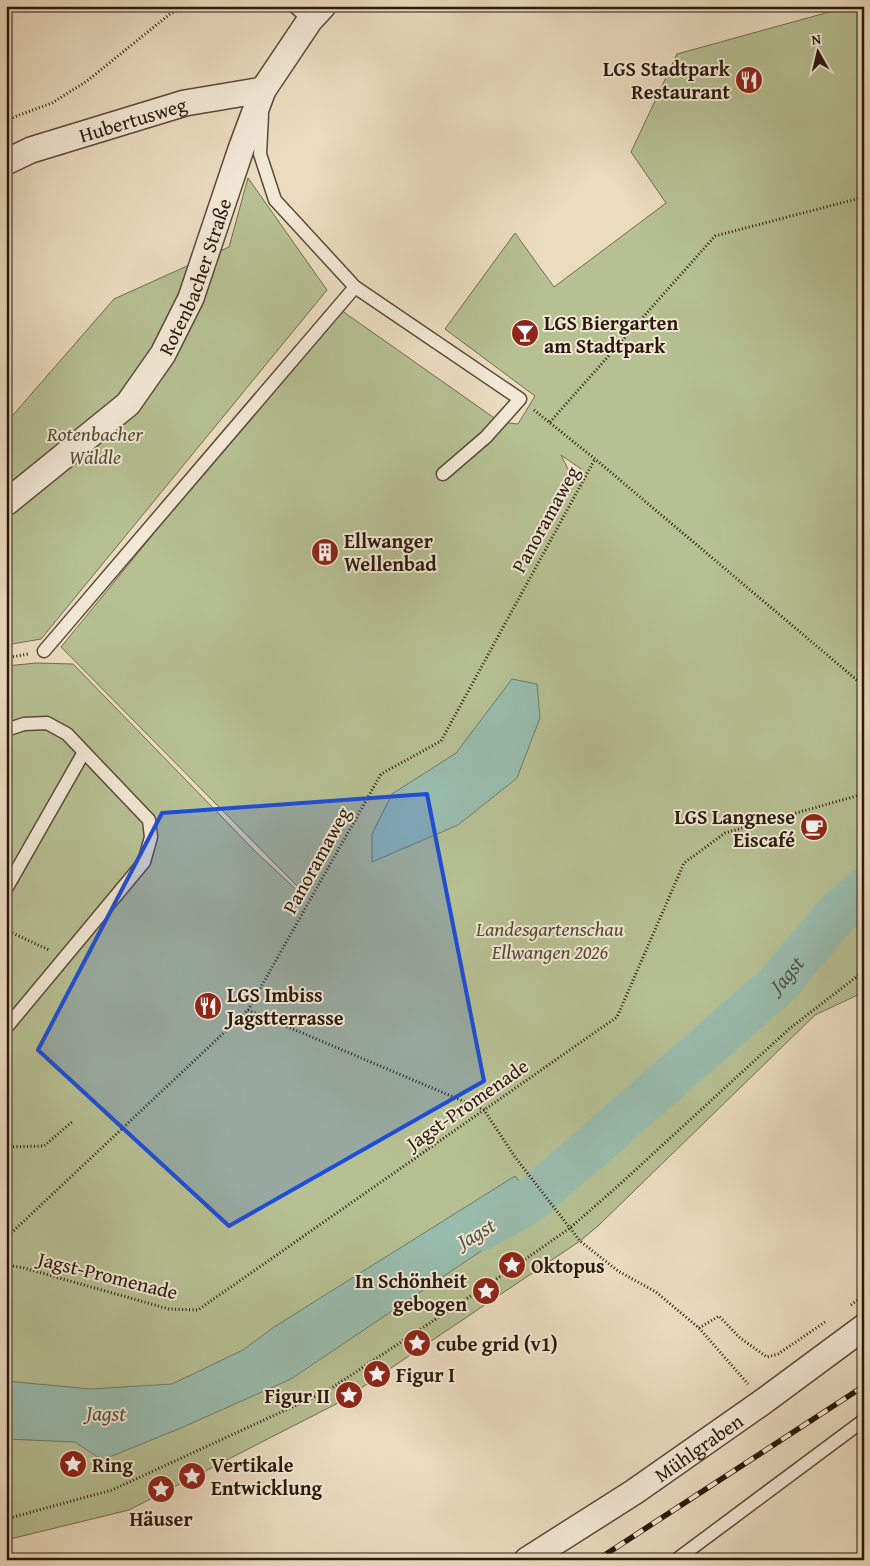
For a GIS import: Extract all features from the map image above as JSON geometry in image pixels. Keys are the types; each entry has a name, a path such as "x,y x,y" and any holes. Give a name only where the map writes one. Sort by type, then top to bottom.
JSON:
{"street":[{"name":"Rotenbacher Straße","path":"6,503 128,404 163,354 191,298 240,148 263,90 309,11"},
{"name":"Hubertusweg","path":"6,162 31,150 185,103 263,90"},
{"name":"Mühlgraben","path":"527,1560 634,1492 764,1401 864,1327"}],"lane":[{"path":"263,90 260,154 275,200 355,287 520,399 486,437 443,474"},
{"path":"44,651 355,287"},
{"path":"6,730 24,724 47,723 67,734 148,820 151,837 144,862 6,1028"},
{"path":"6,889 84,752"},
{"path":"676,1560 864,1420"}],"path":[{"path":"6,120 52,103 87,81 170,14 186,6"},
{"path":"550,422 562,406 715,236 864,197"},
{"path":"520,399 595,459 864,686"},
{"name":"Panoramaweg","path":"6,1238 248,1010 381,774 441,742 595,459"},
{"name":"Jagst-Promenade","path":"6,1265 24,1268 169,1309 198,1310 617,1017 684,863 725,833 860,795 864,792"},
{"path":"6,930 66,957"},
{"path":"6,1519 112,1490 327,1391 570,1228 789,1028 864,971"},
{"path":"248,1010 484,1110 515,1157 580,1241 618,1271 656,1292 699,1328 764,1401"},
{"path":"6,1147 44,1146 73,1120"},
{"path":"843,1310 864,1295"},
{"path":"699,1328 719,1316 740,1338 767,1357 778,1354 826,1321"}],"highlighted area":[{"path":"427,794 484,1081 229,1226 38,1050 162,813"}],"green space":[{"name":"Landesgartenschau Ellwangen 2026","path":"851,6 864,6 864,992 815,1015 599,1225 580,1241 342,1401 129,1510 6,1540 6,666 36,663 73,664 256,852 303,896 305,891 296,885 61,647 338,308 500,422 518,424 535,396 445,329 515,233 554,287 666,203 631,152 677,54","holes":["561,455 581,469 574,481"]},
{"name":"Rotenbacher Wäldle","path":"248,178 327,290 41,639 6,645 6,423 114,299 229,247"}],"water":[{"path":"512,679 537,684 540,718 517,778 458,825 372,862 372,834 392,794 456,753"},
{"path":"515,1176 542,1210 291,1379 181,1428 102,1460 75,1442 6,1439 6,1381 90,1389 172,1384 243,1350 274,1327"}],"waterway":[{"name":"Jagst","path":"481,1229 530,1201 776,986 835,916 864,890"}],"railway":[{"path":"597,1560 864,1386"}],"place":[{"name":"LGS Stadtpark Restaurant","path":"749,80"},
{"name":"LGS Biergarten am Stadtpark","path":"525,333"},
{"name":"Ellwanger Wellenbad","path":"325,552"},
{"name":"LGS Langnese Eiscafé","path":"814,827"},
{"name":"LGS Imbiss Jagstterrasse","path":"208,1006"},
{"name":"Oktopus","path":"512,1265"},
{"name":"In Schönheit gebogen","path":"486,1291"},
{"name":"cube grid (v1)","path":"417,1343"},
{"name":"Figur I","path":"377,1374"},
{"name":"Figur II","path":"349,1395"},
{"name":"Ring","path":"73,1464"},
{"name":"Vertikale Entwicklung","path":"192,1476"},
{"name":"Häuser","path":"161,1489"}]}
